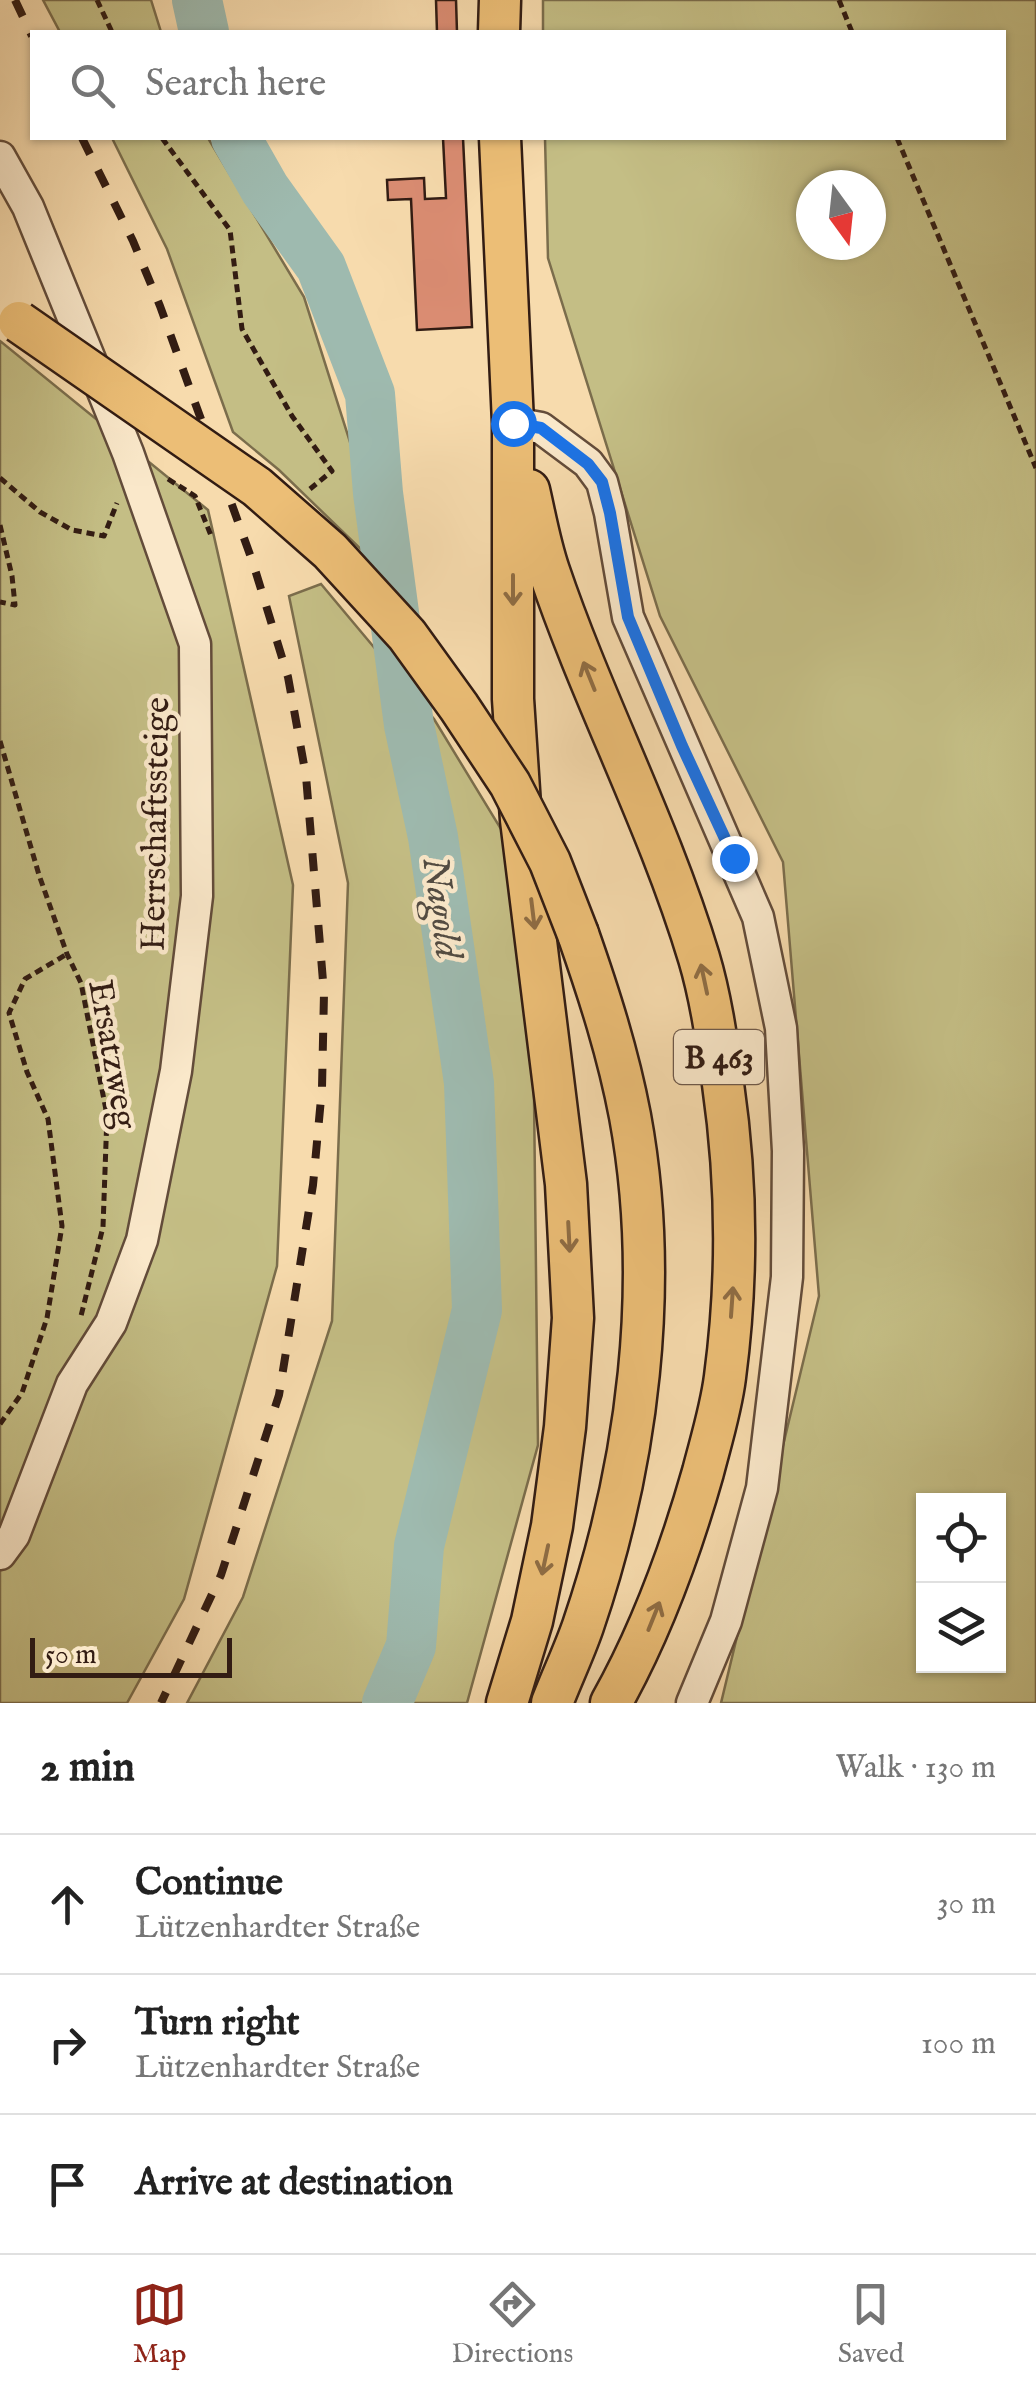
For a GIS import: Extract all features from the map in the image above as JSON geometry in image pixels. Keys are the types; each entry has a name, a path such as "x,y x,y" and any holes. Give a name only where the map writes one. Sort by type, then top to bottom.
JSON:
{"main road":[{"path":"499,30 500,0"},
{"path":"500,140 513,423 514,716 521,820 566,1184 573,1318 565,1428 552,1526 532,1621 507,1703"},
{"name":"B 463","path":"10,316 258,488 330,551 407,635 459,707 510,784 550,862 608,1022 630,1117 641,1206 642,1300 638,1380 627,1459 608,1544 583,1627 552,1703"},
{"name":"B 463","path":"513,423 548,568 700,960 718,1046 735,1212 725,1380 708,1453 684,1539 651,1625 611,1703"}],"street":[{"name":"Herrschaftssteige","path":"0,157 28,207 128,453 195,644 197,896 176,1072 142,1240 111,1323 72,1384 14,1535 0,1554"},
{"path":"513,423 541,428 588,464 602,482 628,617 758,917 781,1028 788,1151 787,1277 762,1488 726,1621 692,1703"}],"path":[{"path":"97,0 111,30"},
{"path":"839,0 851,30"},
{"path":"163,140 230,230 242,328 292,416 332,471 309,490"},
{"path":"898,140 1036,468"},
{"path":"0,478 40,512 72,530 104,536 123,489"},
{"path":"194,496 212,538"},
{"path":"0,525 15,605 0,602"},
{"name":"Ersatzweg","path":"0,740 39,875 80,982 107,1114 103,1227 78,1328"},
{"path":"0,1424 22,1392 46,1318 62,1226 48,1119 27,1072 10,1013 25,979 67,954"}],"shaded area":[{"path":"43,0 151,0 160,30 59,30"},
{"path":"543,0 1036,0 1036,1703 721,1703 819,1296 783,862 660,616 548,258 545,140 1006,140 1006,30 543,30"},
{"path":"113,140 209,140 304,297 357,464 373,561 279,470 233,432 167,249"},
{"path":"0,341 208,510 293,885 277,1266 184,1599 127,1703 0,1703"},
{"path":"321,584 434,719 521,862 534,1096 538,1445 467,1703 187,1703 243,1597 332,1321 348,883 289,596"}],"building":[{"path":"436,0 456,0 457,30 437,30"},
{"path":"443,140 463,140 472,327 417,330 411,199 388,200 387,180 424,178 425,199 446,198"}],"waterway":[{"name":"Nagold","path":"197,0 204,30"},
{"name":"Nagold","path":"237,140 265,189 321,267 370,394 378,493 409,725 433,837 469,1083 477,1310 419,1546 411,1646 387,1703"}],"railway":[{"path":"15,0 30,32"},
{"path":"83,140 160,306 253,563 288,677 306,776 324,993 322,1088 313,1185 279,1395 221,1575 161,1703"}],"route":[{"path":"513,423 541,428 588,464 602,482 628,617 734,858"}]}
